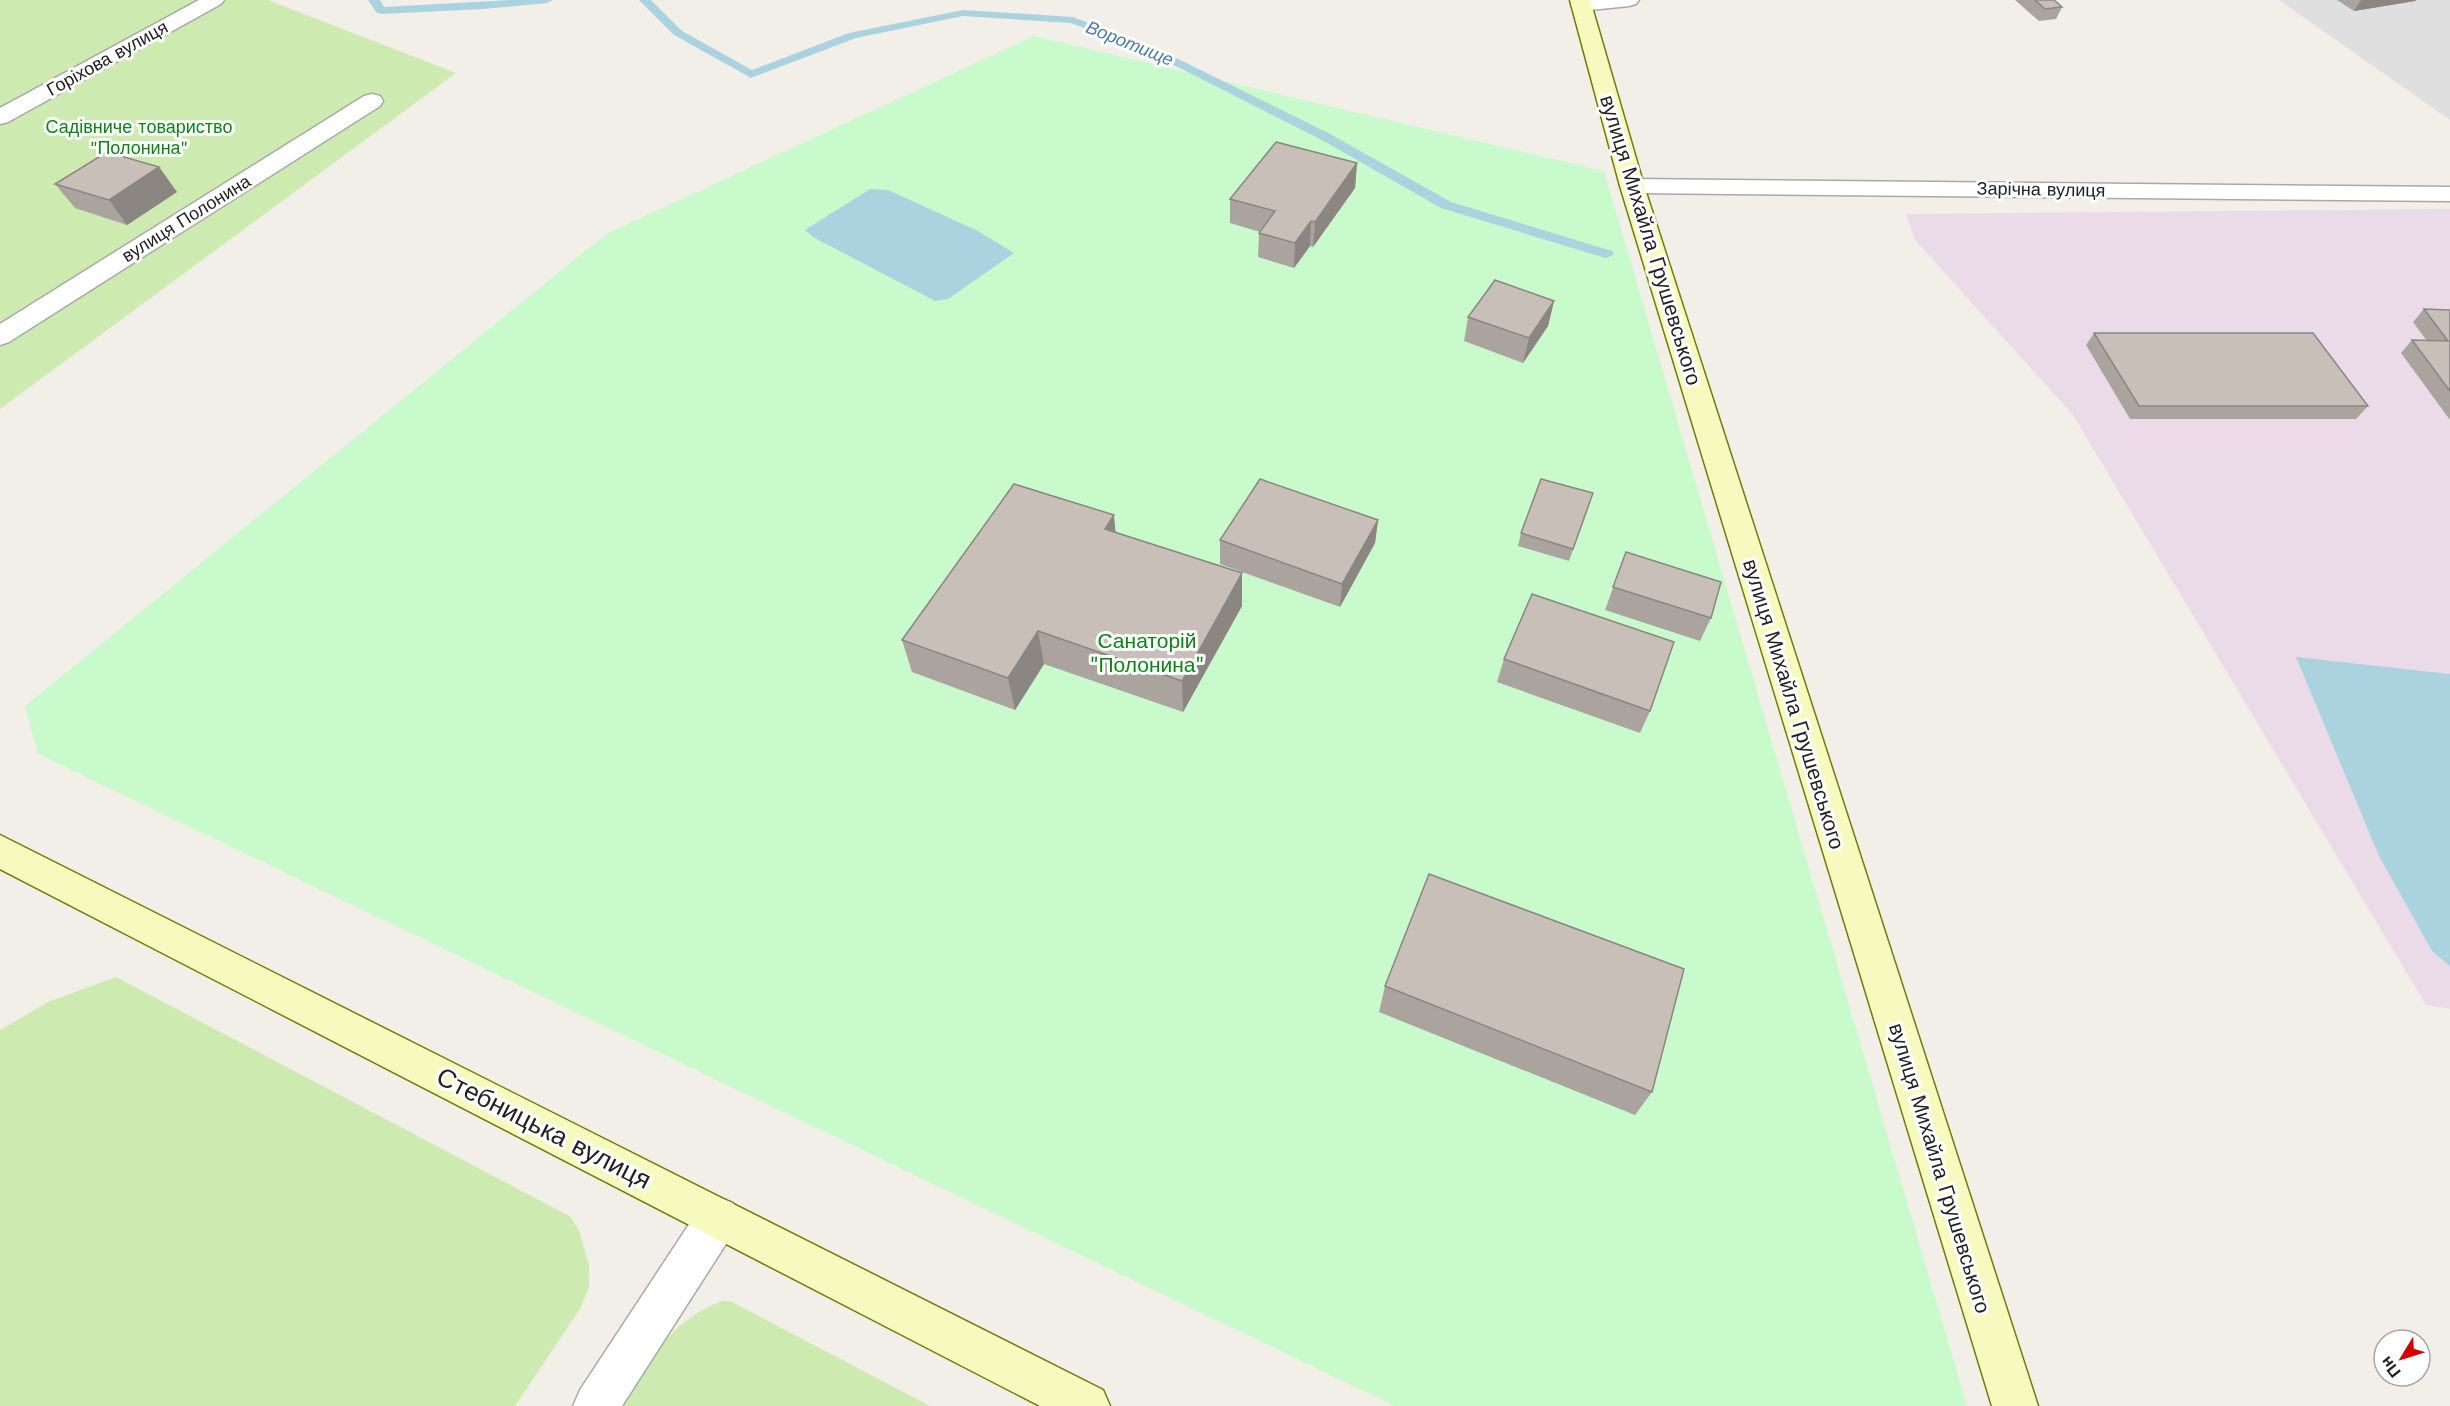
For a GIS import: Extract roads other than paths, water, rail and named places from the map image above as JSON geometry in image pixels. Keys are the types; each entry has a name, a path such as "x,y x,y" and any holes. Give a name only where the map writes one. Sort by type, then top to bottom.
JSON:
{"street":[{"name":"Горіхова вулиця","path":"0,117 214,0"},
{"path":"1580,3 1629,0"},
{"name":"вулиця Михайла Грушевського","path":"1580,3 1632,186 2014,1406"},
{"name":"вулиця Полонина","path":"0,336 372,101"},
{"name":"Зарічна вулиця","path":"1632,186 2450,194"},
{"name":"Стебницька вулиця","path":"5,860 1088,1406"},
{"path":"596,1406 718,1218"}],"water":[{"path":"870,189 888,190 976,230 1014,253 948,299 935,301 813,237 805,230"},
{"path":"2296,657 2450,674 2450,966 2432,951 2379,856"}],"waterway":[{"name":"Воротище","path":"374,0 381,11 484,6 547,0"},
{"name":"Воротище","path":"645,0 678,33 751,74 853,35 963,13 1073,20 1158,53 1326,137 1446,205 1607,254"}],"park label":[{"name":"Садівниче товариство \"Полонина\"","path":"139,136"},
{"name":"Санаторій \"Полонина\"","path":"1147,652"}]}
